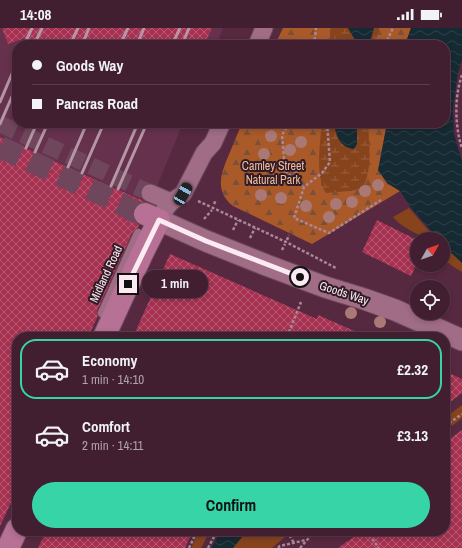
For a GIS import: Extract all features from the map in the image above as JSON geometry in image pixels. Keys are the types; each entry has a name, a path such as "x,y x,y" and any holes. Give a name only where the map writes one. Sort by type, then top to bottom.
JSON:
{"main road":[{"path":"108,329 158,209"},
{"path":"8,548 14,536"}],"street":[{"path":"258,40 264,28"},
{"path":"158,209 213,143 220,128"},
{"name":"Goods Way","path":"158,209 206,241 325,287 395,310 444,332"},
{"name":"Goods Way","path":"450,335 462,340"}],"path":[{"path":"315,40 316,28"},
{"path":"387,40 392,28"},
{"path":"462,75 459,84 457,106 457,128 462,149"},
{"path":"286,128 282,135 285,171 304,187"},
{"path":"327,128 330,162 322,173 304,187 294,218 329,233 381,200"},
{"path":"214,204 216,200"},
{"name":"Goods Way","path":"158,209 238,220 339,269"},
{"path":"232,233 238,220"},
{"path":"249,241 255,228"},
{"path":"287,240 289,235"},
{"path":"289,332 301,302"},
{"path":"450,422 462,414"},
{"path":"190,548 195,536"},
{"path":"208,548 214,536"},
{"path":"290,536 294,543"},
{"path":"300,548 310,536"},
{"path":"370,536 379,548"},
{"path":"278,548 280,546 306,540"}],"shaded area":[{"path":"0,28 223,28 218,40 12,40 12,128 181,128 150,203 0,137"}],"green space":[{"path":"283,28 331,28 330,40 277,40"},
{"path":"331,28 348,28 355,40 330,40"},
{"path":"374,28 379,28 375,40 370,40"},
{"path":"379,28 411,28 407,40 375,40"},
{"name":"Camley Street Natural Park","path":"240,128 322,128 320,165 322,186 350,191 363,187 368,166 368,128 386,128 379,170 387,183 400,191 312,244 233,206 227,200 221,187 221,180 227,159"},
{"path":"321,128 335,128 335,131 354,149 357,144 357,128 368,128 369,164 363,187 350,191 326,193 320,178 319,149"},
{"path":"409,208 430,232 413,232 401,225 393,217"},
{"path":"450,252 462,262 462,272 450,264"},
{"path":"462,405 462,418 452,426 450,423 450,414"},
{"path":"197,536 207,536 201,548 191,548"},
{"path":"243,536 285,537 272,548 233,548"}],"water":[{"path":"348,28 374,28 370,40 355,40"},
{"path":"411,28 462,28 462,60 458,73 453,109 454,134 462,161 462,263 450,252 450,232 432,232 411,208 400,191 387,183 378,170 386,128 450,128 450,40 407,40"},
{"path":"336,128 357,128 357,144 354,149 345,146 339,140"},
{"path":"218,536 243,536 233,548 211,548"}],"building":[{"path":"2,28 212,28 206,40 26,40 25,38 12,40 12,43 8,44"},
{"path":"0,137 146,202 138,204 133,209 133,216 139,225 138,228 133,231 97,311 98,316 90,332 12,332 12,501 0,526"},
{"path":"377,220 410,236 410,272 413,272 411,276 362,252"},
{"path":"170,254 317,319 318,315 357,332 135,332"},
{"path":"450,373 462,379 462,393 450,402"},
{"path":"462,430 462,548 338,548 355,536 450,536 450,438"},
{"path":"44,536 191,536 185,548 38,548"}],"tunnel":[{"path":"0,124 150,193"},
{"path":"0,147 120,203 133,211 145,214"}],"railway":[{"path":"26,40 32,28"},
{"path":"36,40 42,28"},
{"path":"72,40 78,28"},
{"path":"84,40 89,28"},
{"path":"122,40 128,28"},
{"path":"139,40 144,28"},
{"path":"174,40 180,28"},
{"path":"184,40 189,28"},
{"path":"0,102 12,74"},
{"path":"0,124 12,96"},
{"path":"26,148 35,128"},
{"path":"35,152 46,128"},
{"path":"68,167 85,128"},
{"path":"82,173 102,128"},
{"path":"111,186 136,128"},
{"path":"118,189 145,128"}],"route":[{"path":"128,284 159,220 206,241 300,277"}]}
